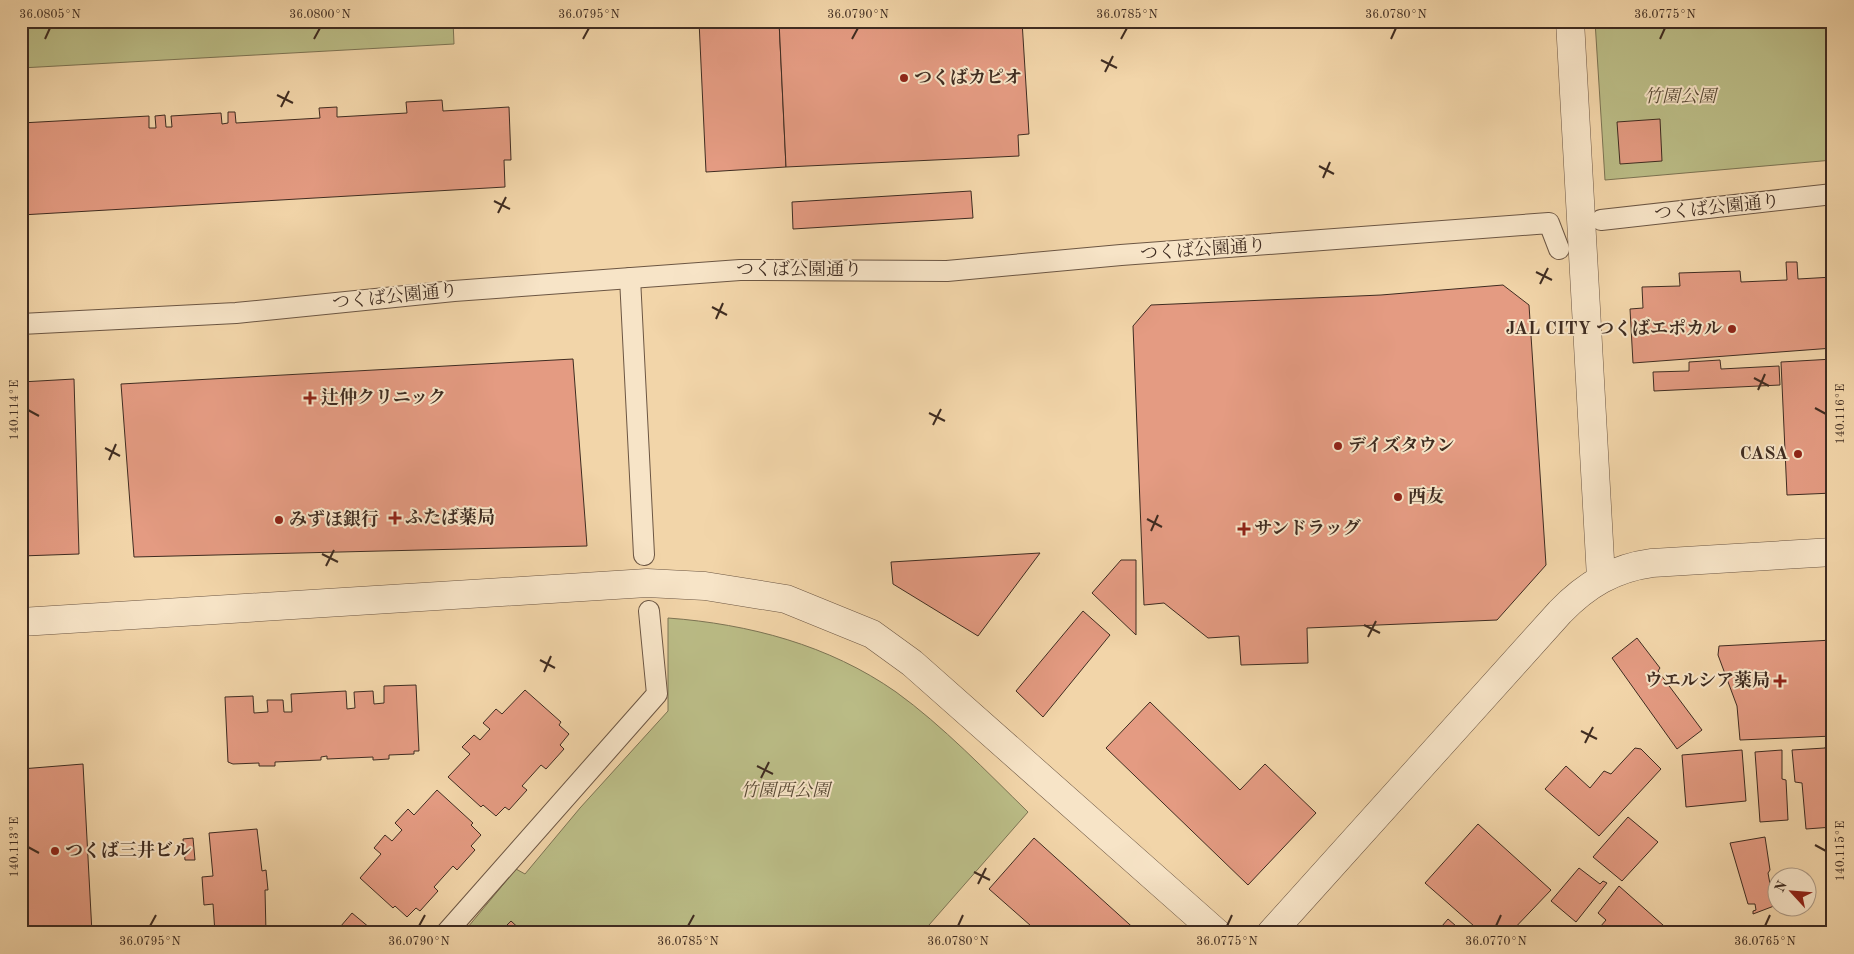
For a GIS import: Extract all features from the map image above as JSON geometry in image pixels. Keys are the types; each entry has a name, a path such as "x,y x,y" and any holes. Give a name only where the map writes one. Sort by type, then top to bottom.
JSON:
{"street":[{"path":"1570,21 1602,578"},
{"name":"つくば公園通り","path":"1600,220 1833,194"},
{"name":"つくば公園通り","path":"21,324 236,313 454,291 740,270 947,271 1550,223 1560,249"},
{"path":"630,278 644,555"},
{"path":"1271,933 1564,607 1574,597 1602,578 1627,568 1652,563 1833,552"},
{"path":"21,622 647,583 706,586 786,599 872,634 912,663 1217,933"},
{"path":"446,933 656,694 649,611"}],"green space":[{"path":"21,21 453,21 454,44 21,68"},
{"name":"竹園公園","path":"1595,21 1833,21 1833,160 1605,180"},
{"name":"竹園西公園","path":"668,618 728,625 758,632 787,640 844,661 896,692 913,705 964,750 1028,812 922,933 463,933 516,869 525,874 580,808 668,711"}],"building":[{"path":"699,21 779,21 786,167 706,172"},
{"name":"つくばカピオ","path":"779,21 1022,21 1029,134 1018,135 1019,156 786,167"},
{"path":"442,100 443,111 509,107 511,160 504,160 505,187 21,215 21,123 149,116 149,128 156,128 155,116 165,115 166,127 172,127 171,116 221,113 222,124 228,123 228,112 235,112 236,123 320,118 319,108 337,107 337,117 407,113 406,102"},
{"path":"1660,119 1662,161 1620,164 1617,122"},
{"path":"971,191 973,218 793,229 792,202"},
{"name":"JAL CITY つくばエポカル","path":"1786,262 1797,262 1798,279 1833,277 1833,348 1633,363 1630,309 1643,308 1642,287 1680,286 1679,273 1740,271 1741,282 1787,280"},
{"name":"デイズタウン","path":"1503,285 1529,305 1546,565 1497,620 1307,628 1308,663 1241,665 1239,636 1208,638 1164,603 1144,605 1133,326 1151,305 1381,295"},
{"path":"573,359 587,546 134,557 121,384"},
{"path":"1833,359 1833,493 1787,495 1781,362"},
{"path":"1720,360 1721,369 1779,366 1780,385 1654,391 1653,372 1689,371 1689,362"},
{"path":"74,379 79,554 21,556 21,382"},
{"path":"1040,553 978,636 893,584 891,562"},
{"path":"1121,560 1136,560 1136,635 1092,593"},
{"path":"1083,611 1110,635 1043,717 1016,691"},
{"path":"1637,638 1660,668 1658,671 1702,730 1677,749 1612,658"},
{"name":"ウエルシア薬局","path":"1833,640 1833,736 1740,740 1737,706 1718,655 1719,646"},
{"path":"416,685 419,751 414,751 414,754 389,755 389,759 373,760 373,757 327,759 327,756 321,757 321,760 275,762 275,766 259,766 259,763 233,764 228,762 225,697 253,696 254,713 268,712 267,700 283,700 284,712 292,712 291,694 346,691 347,709 355,708 354,692 373,691 374,704 384,703 384,686"},
{"path":"525,690 561,722 559,725 569,734 560,745 564,749 546,769 541,765 522,786 527,790 509,810 505,807 496,816 483,805 481,807 448,777 470,754 462,747 474,735 480,740 490,729 483,723 496,709 502,714"},
{"path":"1150,702 1240,790 1265,764 1316,813 1248,885 1106,748"},
{"path":"1833,744 1833,772 1829,773 1833,827 1806,829 1802,783 1795,782 1792,750 1825,748 1826,745"},
{"path":"1635,748 1641,749 1661,769 1599,836 1545,789 1566,766 1590,788 1604,771 1611,774"},
{"path":"1742,750 1746,801 1686,807 1682,755"},
{"path":"1782,750 1782,779 1786,780 1788,820 1760,822 1755,752"},
{"name":"つくば三井ビル","path":"83,764 92,933 21,933 21,769"},
{"path":"437,790 473,823 471,825 481,835 471,846 475,850 457,870 453,866 434,887 438,891 420,911 416,908 407,917 395,906 393,908 360,878 381,854 374,848 385,835 392,841 402,830 395,823 408,809 414,815"},
{"path":"1628,817 1658,842 1622,881 1593,857"},
{"path":"1478,824 1551,890 1510,933 1482,933 1425,883"},
{"path":"257,829 262,871 266,870 268,890 265,890 266,933 215,933 213,904 204,905 202,877 213,876 209,833"},
{"path":"1765,837 1769,866 1766,866 1766,909 1753,914 1753,911 1756,910 1755,904 1748,904 1730,843"},
{"path":"193,838 195,860 185,860 183,839"},
{"path":"1034,838 1139,933 1039,933 989,889"},
{"path":"1579,868 1600,884 1603,881 1607,883 1576,922 1551,901"},
{"path":"1619,886 1672,933 1595,933 1606,920 1598,913"},
{"path":"352,913 376,933 335,933"},
{"path":"1448,919 1464,933 1436,933"},
{"path":"511,921 524,933 499,933"}],"place":[{"name":"つくばカピオ","path":"904,78"},
{"name":"JAL CITY つくばエポカル","path":"1732,329"},
{"name":"辻仲クリニック","path":"310,398"},
{"name":"デイズタウン","path":"1338,446"},
{"name":"CASA","path":"1798,454"},
{"name":"西友","path":"1398,497"},
{"name":"ふたば薬局","path":"395,518"},
{"name":"みずほ銀行","path":"279,520"},
{"name":"サンドラッグ","path":"1244,529"},
{"name":"ウエルシア薬局","path":"1780,681"},
{"name":"つくば三井ビル","path":"55,851"}]}
